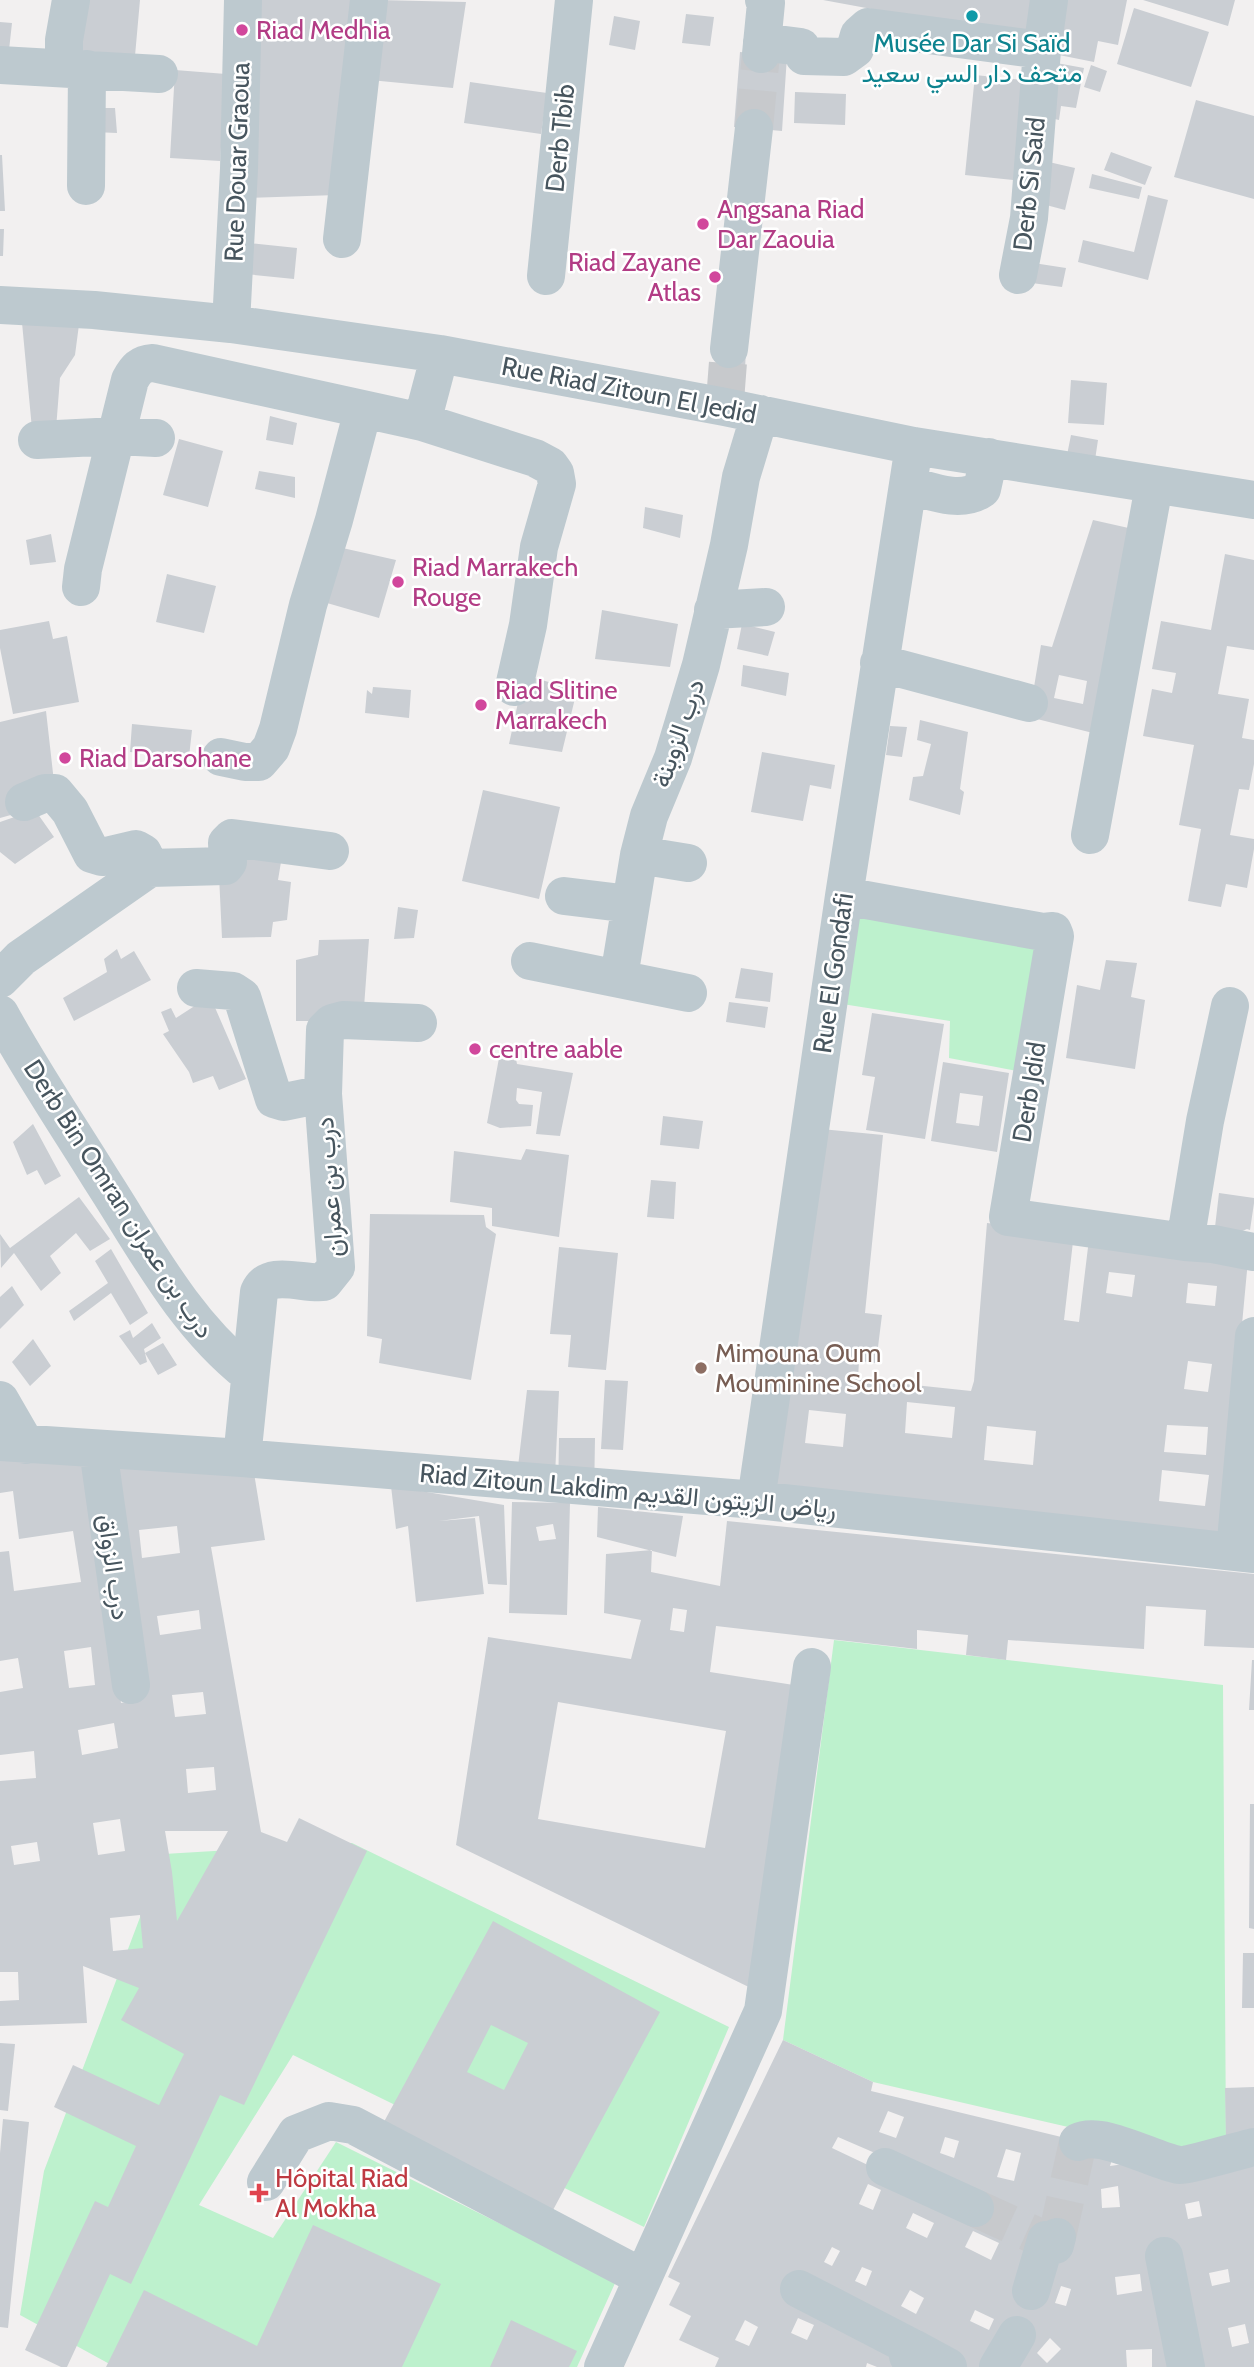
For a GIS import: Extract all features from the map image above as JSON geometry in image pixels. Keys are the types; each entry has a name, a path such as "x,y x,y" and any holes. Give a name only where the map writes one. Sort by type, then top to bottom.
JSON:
{"street":[{"path":"71,0 64,40 75,68 86,186"},
{"name":"Rue Douar Graoua","path":"231,324 239,169 243,0"},
{"path":"342,239 369,0"},
{"name":"Derb Tbib","path":"546,276 574,0"},
{"path":"764,0 766,3 762,48 801,47 804,56 844,57 855,50 859,35 868,27 1042,50"},
{"name":"Derb Si Said","path":"1018,275 1029,218 1042,50 1049,0"},
{"path":"0,65 159,74"},
{"path":"729,349 754,128"},
{"name":"Rue Riad Zitoun El Jedid","path":"0,306 94,310 231,324 440,354 737,407 914,446 1254,500"},
{"path":"422,422 440,354"},
{"path":"81,587 83,569 130,380 136,369 143,364 153,363 422,422 535,458 550,466 555,473 556,484 539,547 514,687"},
{"name":"درب الزوبنة","path":"618,977 639,855 649,816 673,758 701,665 729,545 741,477 737,407"},
{"path":"221,757 259,762 271,748 363,410"},
{"path":"37,440 117,436 156,438"},
{"name":"Rue El Gondafi","path":"756,1500 844,896 914,446"},
{"path":"908,485 942,494 974,494 982,489 989,457"},
{"path":"1090,835 1154,485"},
{"path":"713,610 766,607"},
{"path":"879,663 1029,703"},
{"path":"24,802 45,793 55,793 70,810 92,854 102,858 136,849 143,852 150,869"},
{"path":"0,979 21,958 150,869 225,866 228,862 227,843 232,838 330,851"},
{"path":"639,855 688,863"},
{"path":"564,896 630,904"},
{"name":"Derb Jdid","path":"844,896 1043,932 1053,931 1055,936 1033,1076 1008,1217 1213,1244 1254,1252"},
{"path":"530,961 688,993"},
{"path":"196,988 233,990 242,996 274,1099 284,1102 323,1094"},
{"path":"1185,1242 1205,1121 1230,1006"},
{"name":"Derb Bin Omran درب بن عمران","path":"0,1014 104,1183 193,1320 229,1359 249,1374"},
{"name":"درب بن عمران","path":"242,1458 249,1374 261,1286 271,1280 324,1282 336,1267 323,1094 324,1035 332,1023 344,1020 418,1023"},
{"path":"1245,1553 1254,1336"},
{"path":"0,1400 13,1444"},
{"name":"Riad Zitoun Lakdim رياض الزيتون القديم","path":"13,1444 242,1458 756,1500 1245,1553"},
{"name":"درب الزواق","path":"98,1449 131,1685"},
{"path":"603,2367 763,2011 811,1667"},
{"path":"266,2182 296,2134 329,2122 353,2125 642,2277"},
{"path":"1079,2142 1086,2138 1125,2147 1181,2166 1254,2147"},
{"path":"885,2167 975,2208"},
{"path":"1031,2291 1047,2238"},
{"path":"1164,2256 1186,2367"},
{"path":"799,2289 911,2352 948,2367"}],"green space":[{"path":"849,900 1042,939 1017,1071 949,1058 950,1021 836,1003"},
{"path":"834,1640 1223,1685 1226,2141 1177,2152 873,2082 783,2040"},
{"path":"352,1843 729,2027 644,2227 293,2055 199,2205 273,2238 336,2142 616,2281 577,2367 115,2367 20,2315 44,2171 164,1854"}],"building":[{"path":"77,0 140,0 134,67 71,62"},
{"path":"255,0 359,0 337,195 248,198"},
{"path":"377,0 466,2 453,88 370,80"},
{"name":"Musée Dar Si Saïd متحف دار السي سعيد","path":"823,0 1035,0 1034,36 964,26"},
{"path":"1064,0 1127,0 1118,45 1098,41 1094,62 1054,54"},
{"path":"1143,0 1235,0 1228,26"},
{"path":"1134,8 1209,32 1191,87 1117,64"},
{"path":"686,14 714,17 710,46 682,43"},
{"path":"614,16 640,21 635,50 609,45"},
{"path":"0,22 12,23 9,50 0,49"},
{"path":"740,52 787,56 782,131 734,127"},
{"path":"1051,62 1084,68 1076,108 1061,106 1059,120 1041,116"},
{"path":"1091,65 1107,71 1100,92 1084,87"},
{"path":"175,70 226,74 220,161 170,158"},
{"path":"975,75 1033,81 1023,181 965,175"},
{"path":"470,82 547,93 541,134 464,123"},
{"path":"795,92 846,94 845,125 794,123"},
{"path":"1196,100 1254,116 1254,199 1174,177"},
{"path":"93,108 115,108 117,133 94,132"},
{"path":"1111,152 1152,167 1145,185 1104,170"},
{"path":"2,155 5,211 0,211"},
{"path":"1040,160 1075,168 1065,210 1031,201"},
{"path":"1092,174 1142,187 1139,199 1089,188"},
{"path":"1148,195 1168,200 1148,280 1078,262 1083,240 1134,252"},
{"path":"0,229 4,229 3,256 0,256"},
{"path":"248,243 297,248 294,279 245,274"},
{"path":"1027,262 1066,268 1062,287 1024,282"},
{"path":"21,312 80,317 75,355 60,378 56,429 32,429"},
{"path":"726,349 746,350 744,388 731,388 730,402 710,400 712,371 724,372"},
{"path":"1071,380 1107,383 1104,425 1068,423"},
{"path":"270,416 297,423 293,445 266,440"},
{"path":"1071,435 1098,440 1095,460 1067,455"},
{"path":"179,439 223,451 208,507 163,495"},
{"path":"259,471 295,477 295,498 255,489"},
{"path":"645,507 683,515 680,538 643,528"},
{"path":"1093,520 1133,529 1097,734 1029,717 1041,645 1052,647","holes":["1059,675 1087,681 1083,704 1054,698"]},
{"path":"51,534 56,562 30,565 26,540"},
{"path":"338,547 396,560 379,618 327,603"},
{"path":"1225,554 1254,560 1254,650 1227,646 1218,694 1249,699 1242,738 1254,740 1254,764 1249,790 1239,789 1230,835 1254,839 1254,849 1247,888 1226,884 1221,907 1188,901 1201,829 1179,825 1194,745 1143,736 1152,689 1172,693 1176,673 1152,669 1161,621 1211,630"},
{"path":"167,574 216,586 204,633 156,622"},
{"path":"602,610 678,624 670,667 595,659"},
{"path":"49,621 53,639 67,636 79,702 13,714 0,648 0,630"},
{"path":"742,624 775,632 768,656 737,649"},
{"path":"743,665 789,673 786,696 741,686"},
{"path":"524,675 577,690 562,752 509,744"},
{"path":"373,687 411,690 409,718 365,713 367,690 372,694"},
{"path":"46,711 54,782 25,811 0,818 0,722"},
{"path":"920,720 968,732 960,789 964,792 960,815 909,800 913,777 923,776 931,744 917,740"},
{"path":"132,724 192,730 189,757 130,752"},
{"path":"890,726 907,727 902,757 886,755"},
{"path":"762,752 835,765 831,789 810,785 803,821 751,812"},
{"path":"483,790 560,807 539,899 462,881"},
{"path":"35,810 54,837 15,864 0,852 0,822"},
{"path":"218,854 282,856 278,880 291,882 287,920 273,922 271,937 222,938"},
{"path":"398,907 418,910 414,938 394,939"},
{"path":"369,939 363,1021 296,1021 296,960 318,955 319,940"},
{"path":"117,949 121,959 134,951 151,980 74,1021 63,998 107,972 104,959"},
{"path":"1106,960 1137,963 1131,997 1145,1000 1135,1069 1066,1058 1077,985 1100,990"},
{"path":"741,968 773,973 770,1002 735,998"},
{"path":"210,996 246,1079 219,1090 213,1076 193,1083 189,1072 163,1034 169,1031 161,1012 171,1008 176,1018"},
{"path":"729,1002 768,1007 765,1028 726,1022"},
{"path":"872,1013 944,1024 925,1139 866,1130 875,1077 862,1075"},
{"path":"499,1058 516,1059 517,1064 573,1073 560,1136 536,1134 542,1092 517,1088 516,1100 519,1104 533,1105 531,1126 500,1128 487,1123"},
{"path":"943,1062 1009,1073 997,1152 931,1141","holes":["960,1093 983,1096 979,1126 956,1123"]},
{"path":"663,1116 703,1121 699,1149 660,1145"},
{"path":"33,1124 61,1176 45,1185 37,1170 27,1175 13,1142"},
{"path":"811,1128 883,1135 865,1313 882,1315 876,1363 859,1361 858,1379 971,1391 987,1223 1074,1233 1064,1320 1079,1322 1089,1239 1248,1260 1222,1539 772,1490","holes":["1109,1272 1135,1275 1132,1297 1106,1293","1188,1283 1217,1286 1215,1306 1186,1303","1188,1361 1212,1364 1208,1392 1184,1389","907,1402 955,1407 952,1438 905,1433","809,1410 846,1414 843,1447 805,1443","1167,1425 1208,1427 1206,1455 1164,1452","987,1426 1036,1431 1033,1465 984,1460","1162,1470 1209,1475 1205,1506 1159,1501"]},
{"path":"526,1149 569,1155 559,1237 492,1226 492,1208 450,1202 454,1151 521,1160"},
{"path":"651,1180 676,1182 674,1219 647,1217"},
{"path":"1219,1193 1254,1198 1254,1203 1250,1230 1213,1244"},
{"path":"79,1197 110,1239 90,1251 76,1233 50,1256 61,1273 41,1291 14,1253 1,1268 0,1234 10,1248"},
{"path":"370,1214 484,1215 486,1227 496,1234 471,1380 379,1363 382,1339 367,1336"},
{"path":"559,1247 618,1253 606,1370 568,1367 571,1335 550,1334"},
{"path":"111,1249 148,1313 130,1325 111,1293 74,1321 69,1311 108,1283 95,1261"},
{"path":"12,1286 24,1305 0,1329 0,1297"},
{"path":"152,1323 161,1338 144,1349 147,1362 140,1365 119,1336 130,1330 133,1338"},
{"path":"33,1339 51,1366 30,1386 12,1362"},
{"path":"163,1343 177,1365 158,1375 145,1353"},
{"path":"605,1380 628,1381 623,1450 601,1449"},
{"path":"527,1390 559,1391 554,1497 515,1492"},
{"path":"559,1438 595,1438 594,1498 558,1497"},
{"path":"0,1460 91,1465 121,1703 143,1699 108,1466 254,1473 265,1540 211,1547 261,1832 287,1842 299,1818 367,1851 244,2105 220,2095 131,2284 110,2274 67,2367 61,2367 25,2350 95,2201 108,2207 136,2146 54,2107 73,2065 159,2105 184,2054 121,2020 139,1988 83,1966 87,2023 0,2026 0,2001 19,2000 18,1972 0,1972 0,1781 36,1778 34,1751 0,1755 0,1692 23,1688 18,1658 0,1661 0,1552 9,1551 14,1591 81,1582 73,1531 19,1539 13,1491 0,1493","holes":["177,1526 180,1553 142,1558 139,1530","199,1610 201,1629 160,1635 157,1616","91,1647 95,1685 69,1688 64,1651","203,1692 206,1714 175,1717 172,1695","114,1723 118,1748 82,1755 78,1730","214,1767 216,1790 188,1793 186,1769","120,1819 125,1851 98,1855 93,1823","165,1831 228,1831 177,1921","37,1842 40,1861 14,1865 11,1846","140,1915 143,1948 113,1951 110,1918"]},
{"path":"391,1486 504,1505 507,1585 488,1584 479,1516 439,1521 475,1518 484,1594 416,1602 408,1526 396,1529"},
{"path":"512,1502 570,1503 567,1615 509,1613","holes":["553,1524 556,1539 539,1541 536,1527"]},
{"path":"598,1507 683,1516 676,1557 597,1537"},
{"path":"727,1521 1254,1574 1254,1648 1204,1646 1206,1610 1146,1606 1144,1649 1008,1640 1006,1660 966,1655 968,1635 917,1630 917,1649 716,1626 710,1672 800,1686 757,1991 456,1845 488,1637 631,1659 641,1620 604,1613 606,1554 652,1550 651,1572 720,1586","holes":["673,1608 687,1610 684,1632 670,1630","558,1702 726,1731 705,1848 538,1819"]},
{"path":"1252,1660 1254,1710 1249,1710"},
{"path":"1250,1804 1254,1804 1254,1929 1249,1928"},
{"path":"493,1921 660,2012 546,2223 379,2131","holes":["491,2025 528,2043 504,2090 467,2072"]},
{"path":"1243,1953 1254,1953 1254,2008 1242,2008"},
{"path":"783,2040 873,2082 871,2091 1115,2150 1110,2166 1138,2162 1254,2162 1254,2367 1152,2367 1152,2349 1126,2350 1127,2367 877,2367 867,2363 866,2367 715,2367 719,2358 679,2340 691,2316 669,2305 680,2283 668,2277","holes":["888,2111 904,2117 896,2138 879,2132","838,2137 912,2169 910,2185 832,2148","945,2137 959,2141 954,2158 940,2153","1006,2149 1021,2153 1014,2181 997,2177","868,2184 881,2190 873,2210 859,2204","1118,2186 1120,2207 1102,2208 1101,2189","1199,2201 1202,2216 1188,2219 1185,2204","913,2213 934,2223 927,2238 906,2228","973,2231 999,2243 991,2260 965,2247","832,2247 840,2251 832,2266 824,2262","862,2267 872,2271 866,2286 855,2281","1228,2269 1230,2282 1212,2286 1209,2273","1140,2274 1142,2291 1117,2295 1115,2277","1061,2286 1071,2289 1066,2306 1055,2303","910,2290 924,2298 916,2314 901,2306","975,2310 994,2319 989,2330 970,2321","798,2318 814,2325 807,2340 791,2333","745,2320 758,2327 749,2346 735,2340","1245,2324 1249,2343 1232,2347 1228,2328","1050,2338 1061,2349 1047,2363 1037,2353"]},
{"path":"0,2043 15,2044 8,2111 0,2110"},
{"path":"1254,2087 1254,2135 1226,2141 1225,2088"},
{"path":"3,2119 29,2122 8,2328 0,2327 0,2153"},
{"path":"313,2225 441,2284 402,2367 106,2367 144,2290 257,2346"},
{"path":"511,2320 577,2351 569,2367 490,2367"}],"tunnel":[{"path":"754,128 761,54"},
{"path":"725,401 729,349"},
{"path":"1057,2237 1078,2142"},
{"path":"975,2208 1039,2237"}],"place":[{"name":"Musée Dar Si Saïd متحف دار السي سعيد","path":"972,16"},
{"name":"Riad Medhia","path":"242,30"},
{"name":"Angsana Riad Dar Zaouia","path":"703,224"},
{"name":"Riad Zayane Atlas","path":"715,277"},
{"name":"Riad Marrakech Rouge","path":"398,582"},
{"name":"Riad Slitine Marrakech","path":"481,705"},
{"name":"Riad Darsohane","path":"65,758"},
{"name":"centre aable","path":"475,1049"},
{"name":"Mimouna Oum Mouminine School","path":"701,1368"},
{"name":"Hôpital Riad Al Mokha","path":"259,2193"}]}
